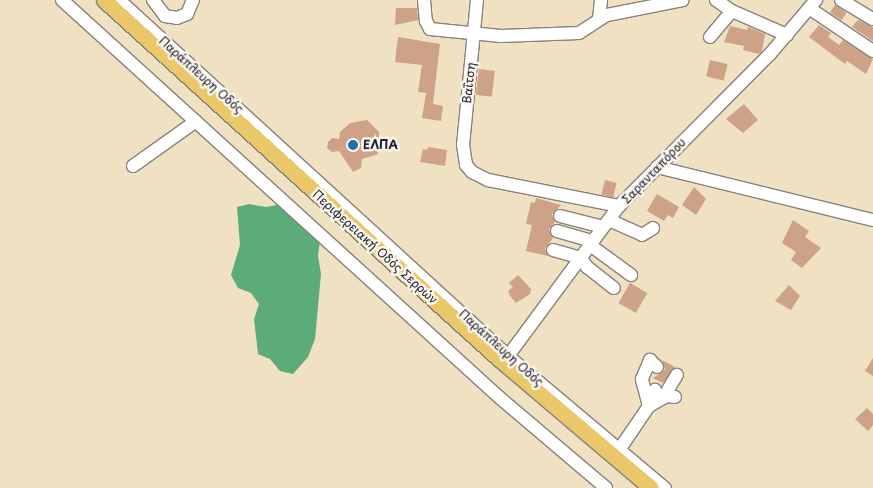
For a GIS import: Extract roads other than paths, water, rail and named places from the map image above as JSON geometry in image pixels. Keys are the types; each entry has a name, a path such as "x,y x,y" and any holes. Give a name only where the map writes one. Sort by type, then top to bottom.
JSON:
{"main road":[{"name":"Περιφερειακή Οδός Σερρών","path":"104,0 498,359 651,488"}],"street":[{"path":"62,0 500,398 606,488"},
{"name":"Παράπλευρη Οδός","path":"118,0 508,356 666,488"},
{"path":"152,0 165,16 177,18 187,14 193,0"},
{"path":"424,0 426,21 430,30 473,35 572,34 585,30 599,19 683,0"},
{"name":"Βαΐτση","path":"477,0 463,145 466,165 472,172 488,180 613,205"},
{"path":"599,19 601,0"},
{"path":"716,0 732,11 787,35"},
{"path":"841,0 873,19"},
{"path":"813,4 873,51"},
{"name":"Σαρανταπόρου","path":"508,356 581,258 594,246 606,224 613,205 657,168 787,35 813,4"},
{"path":"710,37 732,11"},
{"path":"133,166 196,121"},
{"path":"657,168 873,220"},
{"path":"560,216 606,224 642,235 652,228"},
{"path":"557,231 594,246 631,275"},
{"path":"594,246 596,274"},
{"path":"553,250 581,258 596,274 614,288"},
{"path":"649,405 642,379 650,360 657,367"},
{"path":"619,450 649,405 664,395 677,375"}],"place":[{"name":"ΕΛΠΑ","path":"353,145"}]}
